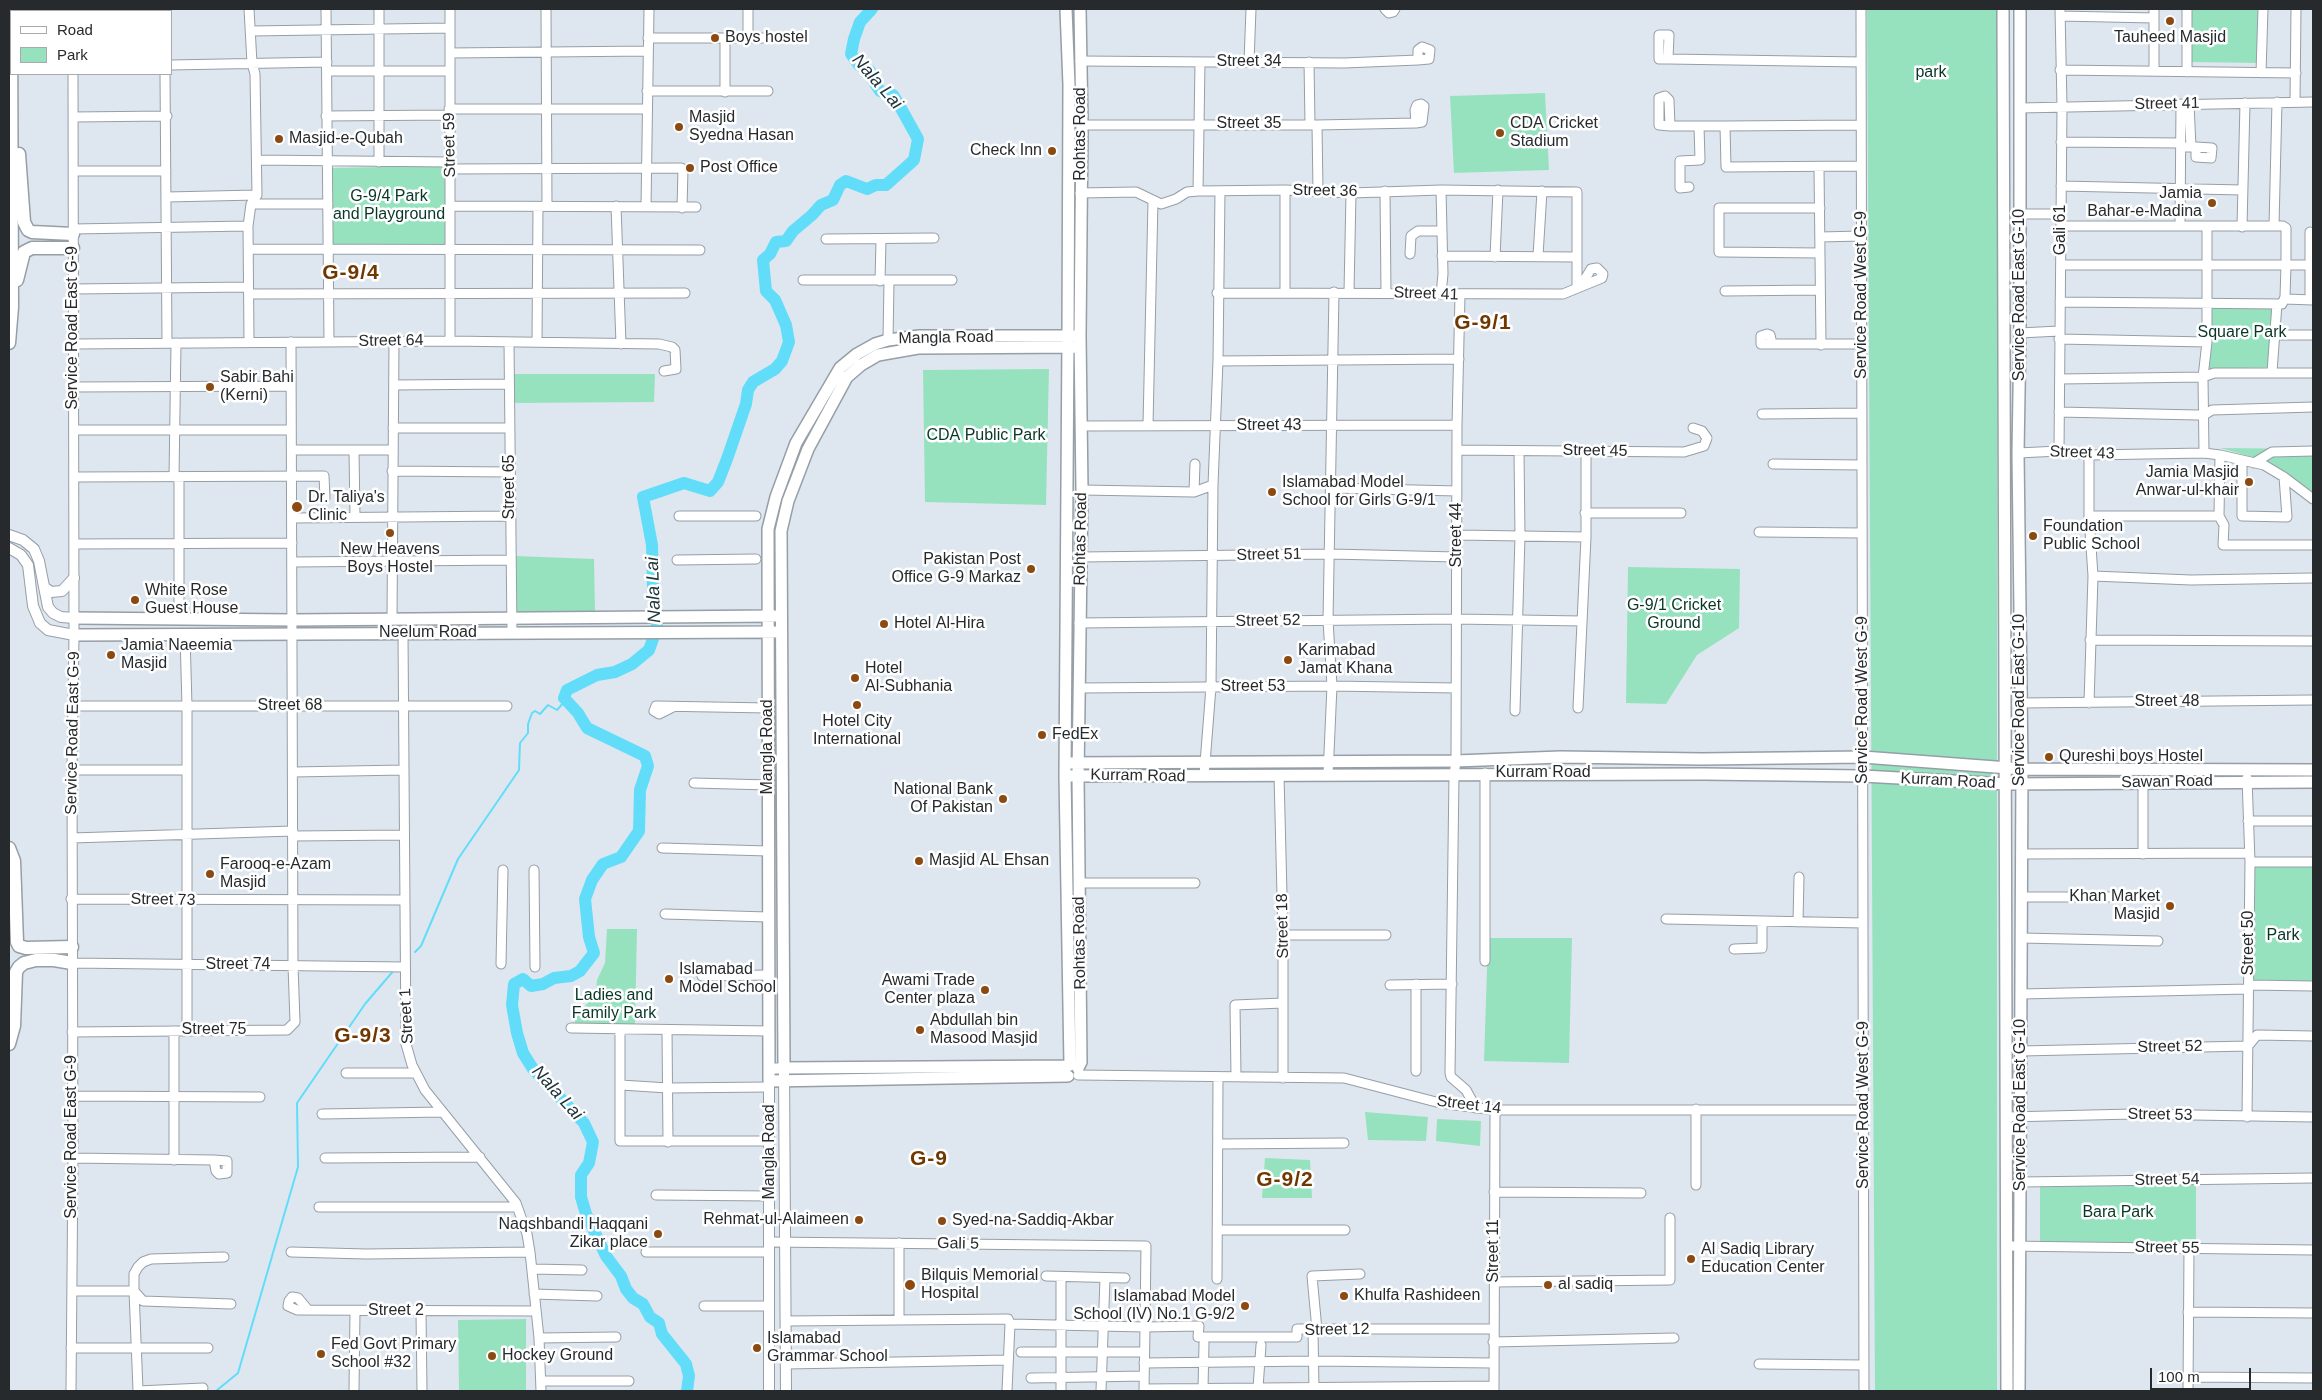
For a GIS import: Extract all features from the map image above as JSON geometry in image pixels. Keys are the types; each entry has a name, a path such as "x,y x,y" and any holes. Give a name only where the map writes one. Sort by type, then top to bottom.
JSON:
{"main road":[{"name":"Rohtas Road","path":"1066,9 1074,342 1082,426 1078,769 1082,1062 1072,1070"},
{"name":"Rohtas Road","path":"1072,1070 1065,776 1074,342 1082,125 1080,9"},
{"name":"Service Road East G-10","path":"2003,9 2007,1391"},
{"name":"Service Road East G-10","path":"2019,1391 2022,769 2018,453 2020,9"},
{"path":"9,343 12,307 11,75"},
{"path":"11,107 18,132 24,222 28,230 32,232 73,232"},
{"path":"12,307 24,252 32,248 73,248"},
{"path":"2004,267 2020,266"},
{"name":"Mangla Road","path":"769,1084 768,529 776,497 796,443 840,368 857,354 875,344 888,340 919,336 1074,342"},
{"name":"Mangla Road","path":"784,1068 781,531 788,501 808,449 847,377 878,356 908,349 1074,342"},
{"path":"1068,579 1080,579"},
{"name":"Neelum Road","path":"74,618 179,617 293,620 781,616"},
{"name":"Neelum Road","path":"74,635 781,632"},
{"name":"Kurram Road","path":"1065,776 1078,769 1207,760 1456,761 1560,757 1702,759 1863,757 2005,768"},
{"name":"Kurram Road","path":"1066,762 1078,769 1204,776 1454,775 1485,773 1863,776 2021,784"},
{"name":"Sawan Road","path":"2005,768 2247,776 2313,782"},
{"name":"Sawan Road","path":"2021,784 2144,783 2313,770"},
{"path":"9,848 14,861 16,942 19,946 36,954 53,954 72,948"},
{"path":"9,1044 14,1026 16,972 36,954"},
{"path":"53,954 72,963"},
{"path":"784,1068 1072,1070"},
{"path":"769,1084 784,1081 1072,1070"}],"street":[{"path":"249,9 254,74 257,160 257,196 251,204 248,226 249,342"},
{"path":"326,9 329,342"},
{"path":"378,9 379,162"},
{"name":"Street 59","path":"450,9 450,341"},
{"path":"537,342 537,250 546,169 546,9"},
{"path":"646,207 648,9"},
{"path":"748,9 748,38"},
{"path":"1249,62 1251,9"},
{"path":"1385,9 1389,13 1395,9"},
{"name":"Service Road West G-9","path":"1861,9 1864,1391"},
{"path":"2187,9 2187,72"},
{"path":"2261,73 2263,9"},
{"path":"2295,102 2296,9"},
{"path":"2060,12 2154,13 2154,71"},
{"name":"Gali 61","path":"2059,451 2062,142 2060,12"},
{"path":"251,30 450,28"},
{"path":"648,38 778,38"},
{"path":"725,38 725,92"},
{"path":"450,53 648,51"},
{"path":"1668,59 1861,62"},
{"name":"Street 34","path":"1080,61 1309,62 1418,60"},
{"path":"1198,191 1200,62"},
{"path":"1309,62 1318,191"},
{"path":"172,65 252,63 379,72 450,71"},
{"path":"2060,70 2296,73"},
{"name":"Service Road East G-9","path":"71,1391 73,1158 71,899 74,635 73,75"},
{"path":"165,75 167,116 166,289 175,386 174,431 179,543 179,617"},
{"path":"648,91 768,91"},
{"path":"2274,226 2277,102"},
{"name":"Street 41","path":"2020,108 2313,102"},
{"path":"2242,226 2245,103"},
{"path":"2180,226 2180,145 2185,104"},
{"path":"2062,142 2180,145 2193,147 2185,104"},
{"path":"326,116 647,109"},
{"path":"73,117 167,116"},
{"name":"Street 35","path":"1082,125 1416,123"},
{"path":"1670,126 1861,124"},
{"path":"1689,187 1680,188 1680,161 1700,160 1699,126"},
{"path":"1725,126 1726,167 1861,166"},
{"path":"257,160 379,162 546,169 683,169 682,208"},
{"path":"1819,167 1821,345"},
{"path":"73,171 166,171"},
{"path":"2061,186 2242,190"},
{"path":"1284,190 1285,292"},
{"name":"Street 36","path":"1080,193 1136,192 1161,204 1176,200 1187,192 1198,191 1284,190 1351,193 1498,190 1577,192 1577,258"},
{"path":"1441,190 1441,294"},
{"path":"1495,257 1498,190"},
{"path":"1204,776 1207,760 1211,687 1214,556 1213,485 1218,361 1220,191"},
{"path":"1385,191 1386,293"},
{"path":"1538,256 1542,191"},
{"path":"1350,292 1351,193"},
{"path":"167,197 257,196"},
{"path":"1148,425 1153,201"},
{"path":"251,204 328,204"},
{"path":"451,206 696,207"},
{"path":"616,206 621,344"},
{"path":"1820,208 1719,208 1719,252 1820,253"},
{"path":"2020,214 2061,214"},
{"path":"73,232 248,226"},
{"path":"2061,226 2285,227 2286,265 2272,372"},
{"path":"2204,453 2203,377 2207,342 2206,265 2208,226"},
{"path":"1410,254 1411,236 1418,231 1442,231"},
{"path":"2060,302 2206,303 2312,300 2310,232"},
{"path":"1820,238 1861,236"},
{"path":"826,239 881,240 934,238"},
{"path":"881,240 888,340"},
{"path":"249,249 700,250"},
{"path":"1442,256 1577,258 1577,287"},
{"path":"2060,266 2312,265"},
{"name":"Street 41","path":"1218,293 1563,294 1602,278 1603,274 1597,268 1591,269 1585,279"},
{"path":"802,280 885,282 952,280"},
{"path":"73,289 249,290 328,295 686,293"},
{"path":"1725,291 1820,290"},
{"path":"1328,775 1332,686 1328,620 1331,554 1334,292"},
{"name":"Street 44","path":"1460,295 1457,425 1456,761 1454,775 1450,1073 1451,1078 1466,1090 1476,1108"},
{"path":"2020,333 2207,342"},
{"path":"1772,344 1772,338 1767,334 1760,337 1761,344 1821,345 1862,344"},
{"path":"2276,335 2313,335"},
{"path":"392,619 394,341"},
{"name":"Street 64","path":"74,344 394,341 659,344 674,347 676,369 664,371"},
{"name":"Street 75","path":"72,1032 287,1030 295,1022 292,965 293,518 291,342"},
{"name":"Street 65","path":"510,342 512,633"},
{"path":"1218,361 1459,359"},
{"path":"2060,379 2203,377 2214,372 2313,373"},
{"path":"394,385 510,384"},
{"path":"74,387 291,386"},
{"path":"2060,412 2204,415 2212,410 2313,407"},
{"path":"1762,414 1862,413"},
{"name":"Street 43","path":"1082,426 1457,425"},
{"path":"393,428 510,428"},
{"name":"Street 45","path":"1457,450 1684,452 1704,446 1707,438 1702,430 1693,428"},
{"path":"74,430 291,430"},
{"path":"292,450 392,450"},
{"path":"354,450 355,517"},
{"path":"1515,711 1520,536 1520,451"},
{"path":"1578,708 1586,537 1584,513 1586,451"},
{"name":"Street 43","path":"2018,453 2059,451 2089,455 2204,453 2220,455 2264,466 2284,477 2313,499"},
{"path":"2254,462 2272,452 2313,451"},
{"path":"2089,455 2089,516 2092,576 2089,703"},
{"path":"2220,455 2220,516 2224,525 2223,545 2313,545"},
{"path":"2242,460 2242,516 2286,517 2284,477"},
{"path":"1194,492 1195,464"},
{"path":"1773,464 1862,465"},
{"path":"392,471 510,472"},
{"path":"74,476 177,478 324,476 325,498"},
{"path":"1082,490 1194,492 1213,485"},
{"path":"1331,488 1457,491"},
{"path":"1584,513 1681,513"},
{"path":"293,518 510,516"},
{"path":"679,516 756,516"},
{"path":"2089,516 2220,516"},
{"path":"1759,532 1862,533"},
{"path":"9,535 24,540 34,549 40,561 48,607 53,613 74,618"},
{"path":"1458,535 1586,537"},
{"path":"74,544 292,543"},
{"path":"9,548 21,555 28,565 33,606 40,623 48,630 74,635"},
{"name":"Street 51","path":"1081,557 1331,554 1457,557"},
{"path":"677,560 756,559"},
{"path":"293,562 511,560"},
{"path":"2092,576 2191,580 2313,578"},
{"path":"44,587 51,592 62,591 74,578"},
{"name":"Street 52","path":"1079,623 1456,619 1582,621"},
{"name":"Street 1","path":"403,633 406,1044 416,1073 425,1090 507,1191 517,1207 527,1234 530,1252 539,1338 541,1391"},
{"path":"185,635 188,901 187,1030"},
{"path":"2090,640 2313,641"},
{"name":"Street 53","path":"1080,688 1332,686 1456,688"},
{"name":"Street 48","path":"2020,703 2313,700"},
{"name":"Street 68","path":"73,706 507,706"},
{"path":"673,707 659,714 654,711 656,706 768,708"},
{"path":"72,770 187,770"},
{"path":"293,772 404,770"},
{"path":"1485,773 1485,961"},
{"name":"Street 18","path":"1279,775 1283,936 1283,1078"},
{"name":"Street 50","path":"2247,776 2250,862 2248,1117"},
{"path":"694,783 769,785"},
{"path":"2143,854 2144,783"},
{"path":"2248,821 2313,821"},
{"path":"72,838 187,833 404,835"},
{"path":"662,848 768,852"},
{"path":"2021,854 2249,853"},
{"path":"2250,862 2313,862"},
{"path":"501,964 502,870"},
{"path":"534,870 535,967"},
{"path":"1798,922 1799,877"},
{"path":"1079,883 1195,883"},
{"path":"2021,897 2150,897"},
{"name":"Street 73","path":"71,899 188,901 405,900"},
{"path":"665,914 768,917"},
{"path":"1666,919 1863,923"},
{"path":"1734,949 1762,948 1762,922"},
{"path":"1283,936 1384,935"},
{"path":"2021,938 2158,941"},
{"name":"Street 74","path":"72,963 405,967"},
{"path":"702,976 769,975"},
{"path":"1416,984 1416,1071"},
{"path":"1390,985 1452,984"},
{"path":"2021,994 2313,986"},
{"path":"1236,1077 1235,1004 1283,1003"},
{"path":"571,1028 769,1031"},
{"path":"620,1030 620,1139 622,1143 770,1141"},
{"path":"667,1030 668,1142"},
{"path":"174,1031 174,1160"},
{"name":"Street 52","path":"2021,1052 2248,1046 2257,1035 2313,1036"},
{"path":"769,1069 784,1068"},
{"name":"Mangla Road","path":"784,1068 786,1391"},
{"name":"Street 14","path":"1072,1070 1218,1077 1344,1078 1440,1103 1495,1110 1864,1110"},
{"path":"346,1073 416,1073"},
{"path":"1217,1279 1218,1077"},
{"path":"621,1085 668,1088 769,1084"},
{"name":"Mangla Road","path":"769,1084 769,1391"},
{"path":"72,1096 260,1097"},
{"path":"1696,1109 1696,1186"},
{"name":"Street 11","path":"1494,1389 1495,1110"},
{"path":"322,1114 442,1112"},
{"name":"Street 53","path":"2007,1117 2133,1114 2313,1117"},
{"path":"1218,1144 1344,1143"},
{"path":"325,1158 480,1157"},
{"path":"73,1158 214,1160"},
{"name":"Street 54","path":"2021,1182 2313,1178"},
{"path":"1494,1192 1641,1193"},
{"path":"656,1195 770,1196"},
{"path":"319,1207 517,1207"},
{"path":"1494,1282 1670,1280 1670,1218"},
{"path":"1217,1230 1345,1230"},
{"name":"Gali 5","path":"646,1252 769,1247 784,1242 1146,1246 1145,1327"},
{"path":"898,1243 899,1319"},
{"name":"Street 55","path":"2007,1246 2313,1250"},
{"path":"2188,1391 2189,1248"},
{"path":"291,1252 394,1254 530,1252"},
{"path":"203,1388 138,1390 134,1274 143,1262 151,1259 224,1257"},
{"path":"532,1269 582,1270"},
{"path":"1314,1389 1315,1330 1312,1276 1360,1274"},
{"path":"1046,1276 1124,1278"},
{"path":"1061,1277 1061,1391"},
{"path":"1101,1391 1105,1278"},
{"path":"72,1291 134,1291 144,1301 231,1304"},
{"path":"534,1294 597,1296"},
{"name":"Street 2","path":"308,1310 298,1298 289,1300 288,1306 297,1310 535,1311"},
{"path":"704,1306 769,1306"},
{"path":"354,1391 355,1311"},
{"path":"421,1312 422,1391"},
{"path":"2188,1312 2313,1313"},
{"path":"787,1320 899,1319 1145,1327 1144,1390 1258,1388 1494,1389"},
{"path":"1007,1391 1009,1322"},
{"name":"Street 12","path":"1145,1327 1199,1326 1198,1337 1297,1337 1297,1330 1493,1329"},
{"path":"539,1338 616,1337"},
{"path":"1493,1342 1674,1338"},
{"path":"1204,1343 1204,1389"},
{"path":"1258,1388 1261,1345"},
{"path":"71,1348 208,1348"},
{"path":"1021,1352 1144,1352"},
{"path":"786,1364 1008,1360"},
{"path":"1144,1364 1260,1361 1493,1363"},
{"path":"1758,1364 1864,1365"},
{"path":"1031,1378 1144,1376"},
{"path":"2189,1379 2192,1377 2313,1378"},
{"path":"541,1381 630,1381"}],"green space":[{"name":"park","path":"1867,9 1997,9 1997,1391 1875,1391"},
{"path":"2190,9 2261,9 2259,63 2189,62"},
{"name":"CDA Cricket Stadium","path":"1545,93 1549,170 1454,173 1450,96"},
{"name":"G-9/4 Park and Playground","path":"446,166 447,245 331,246 330,168"},
{"name":"Square Park","path":"2208,299 2275,299 2275,367 2208,369"},
{"name":"CDA Public Park","path":"1049,369 1046,505 925,502 923,370"},
{"path":"511,374 655,374 654,402 512,403"},
{"path":"2220,448 2313,449 2313,492 2279,469 2256,458"},
{"path":"515,556 594,559 595,611 516,611"},
{"name":"G-9/1 Cricket Ground","path":"1628,567 1740,569 1739,628 1697,655 1666,704 1626,703"},
{"name":"Park","path":"2252,865 2313,865 2313,983 2252,983"},
{"name":"Ladies and Family Park","path":"607,929 637,929 635,1026 574,1025 576,1017 596,993 597,980 605,963"},
{"path":"1488,938 1572,938 1569,1063 1484,1061"},
{"path":"1365,1112 1428,1117 1426,1141 1368,1140"},
{"path":"1437,1119 1481,1121 1480,1146 1436,1141"},
{"path":"1265,1158 1310,1160 1312,1198 1262,1198"},
{"name":"Bara Park","path":"2040,1184 2196,1184 2196,1242 2040,1242"},
{"name":"Hockey Ground","path":"526,1319 526,1391 459,1391 458,1320"}],"waterway":[{"name":"Nala Lai","path":"687,1391 689,1376 686,1364 662,1334 659,1323 650,1317 643,1304 633,1298 626,1289 621,1276 606,1256 586,1214 581,1197 581,1175 589,1163 593,1142 584,1123 533,1069 523,1053 512,1005 514,984 523,979 531,986 543,984 554,978 571,976 580,971 594,953 589,937 585,899 592,880 603,864 621,857 639,831 640,790 648,766 645,756 587,728 578,713 564,698 567,690 597,675 615,672 632,664 649,650 657,626 653,590 652,545 643,497 684,483 710,491 718,482 727,459 746,404 748,390 753,382 775,369 782,361 789,342 786,325 775,300 766,291 763,260 770,254 776,242 786,241 793,231 821,205 833,200 840,185 846,181 867,189 876,185 886,185 914,160 918,139 898,103 893,95 880,91 870,71 859,65 851,54 860,22 872,9"},
{"path":"415,952 421,946 458,859 519,770 520,743 528,733 528,724 532,713 535,711 540,714 548,705 557,710 566,700"},
{"path":"216,1391 238,1373 298,1167 297,1103 365,1004 395,969"}],"place":[{"name":"Tauheed Masjid","path":"2170,21"},
{"name":"Boys hostel","path":"715,38"},
{"name":"Masjid Syedna Hasan","path":"679,127"},
{"name":"CDA Cricket Stadium","path":"1500,133"},
{"name":"Masjid-e-Qubah","path":"279,139"},
{"name":"Check Inn","path":"1052,151"},
{"name":"Post Office","path":"690,168"},
{"name":"Jamia Bahar-e-Madina","path":"2212,203"},
{"name":"Sabir Bahi (Kerni)","path":"210,387"},
{"name":"Jamia Masjid Anwar-ul-khair","path":"2249,482"},
{"name":"Islamabad Model School for Girls G-9/1","path":"1272,492"},
{"name":"Dr. Taliya's Clinic","path":"297,507"},
{"name":"New Heavens Boys Hostel","path":"390,533"},
{"name":"Foundation Public School","path":"2033,536"},
{"name":"Pakistan Post Office G-9 Markaz","path":"1031,569"},
{"name":"White Rose Guest House","path":"135,600"},
{"name":"Hotel Al-Hira","path":"884,624"},
{"name":"Jamia Naeemia Masjid","path":"111,655"},
{"name":"Karimabad Jamat Khana","path":"1288,660"},
{"name":"Hotel Al-Subhania","path":"855,678"},
{"name":"Hotel City International","path":"857,705"},
{"name":"FedEx","path":"1042,735"},
{"name":"Qureshi boys Hostel","path":"2049,757"},
{"name":"National Bank Of Pakistan","path":"1003,799"},
{"name":"Masjid AL Ehsan","path":"919,861"},
{"name":"Farooq-e-Azam Masjid","path":"210,874"},
{"name":"Khan Market Masjid","path":"2170,906"},
{"name":"Islamabad Model School","path":"669,979"},
{"name":"Awami Trade Center plaza","path":"985,990"},
{"name":"Abdullah bin Masood Masjid","path":"920,1030"},
{"name":"Rehmat-ul-Alaimeen","path":"859,1220"},
{"name":"Syed-na-Saddiq-Akbar","path":"942,1221"},
{"name":"Naqshbandi Haqqani Zikar place","path":"658,1234"},
{"name":"Al Sadiq Library Education Center","path":"1691,1259"},
{"name":"Bilquis Memorial Hospital","path":"910,1285"},
{"name":"al sadiq","path":"1548,1285"},
{"name":"Khulfa Rashideen","path":"1344,1296"},
{"name":"Islamabad Model School (IV) No.1 G-9/2","path":"1245,1306"},
{"name":"Islamabad Grammar School","path":"757,1348"},
{"name":"Fed Govt Primary School #32","path":"321,1354"},
{"name":"Hockey Ground","path":"492,1356"}],"district":[{"name":"G-9/4","path":"351,273"},
{"name":"G-9/1","path":"1483,323"},
{"name":"G-9/3","path":"363,1036"},
{"name":"G-9","path":"929,1159"},
{"name":"G-9/2","path":"1285,1180"}]}
